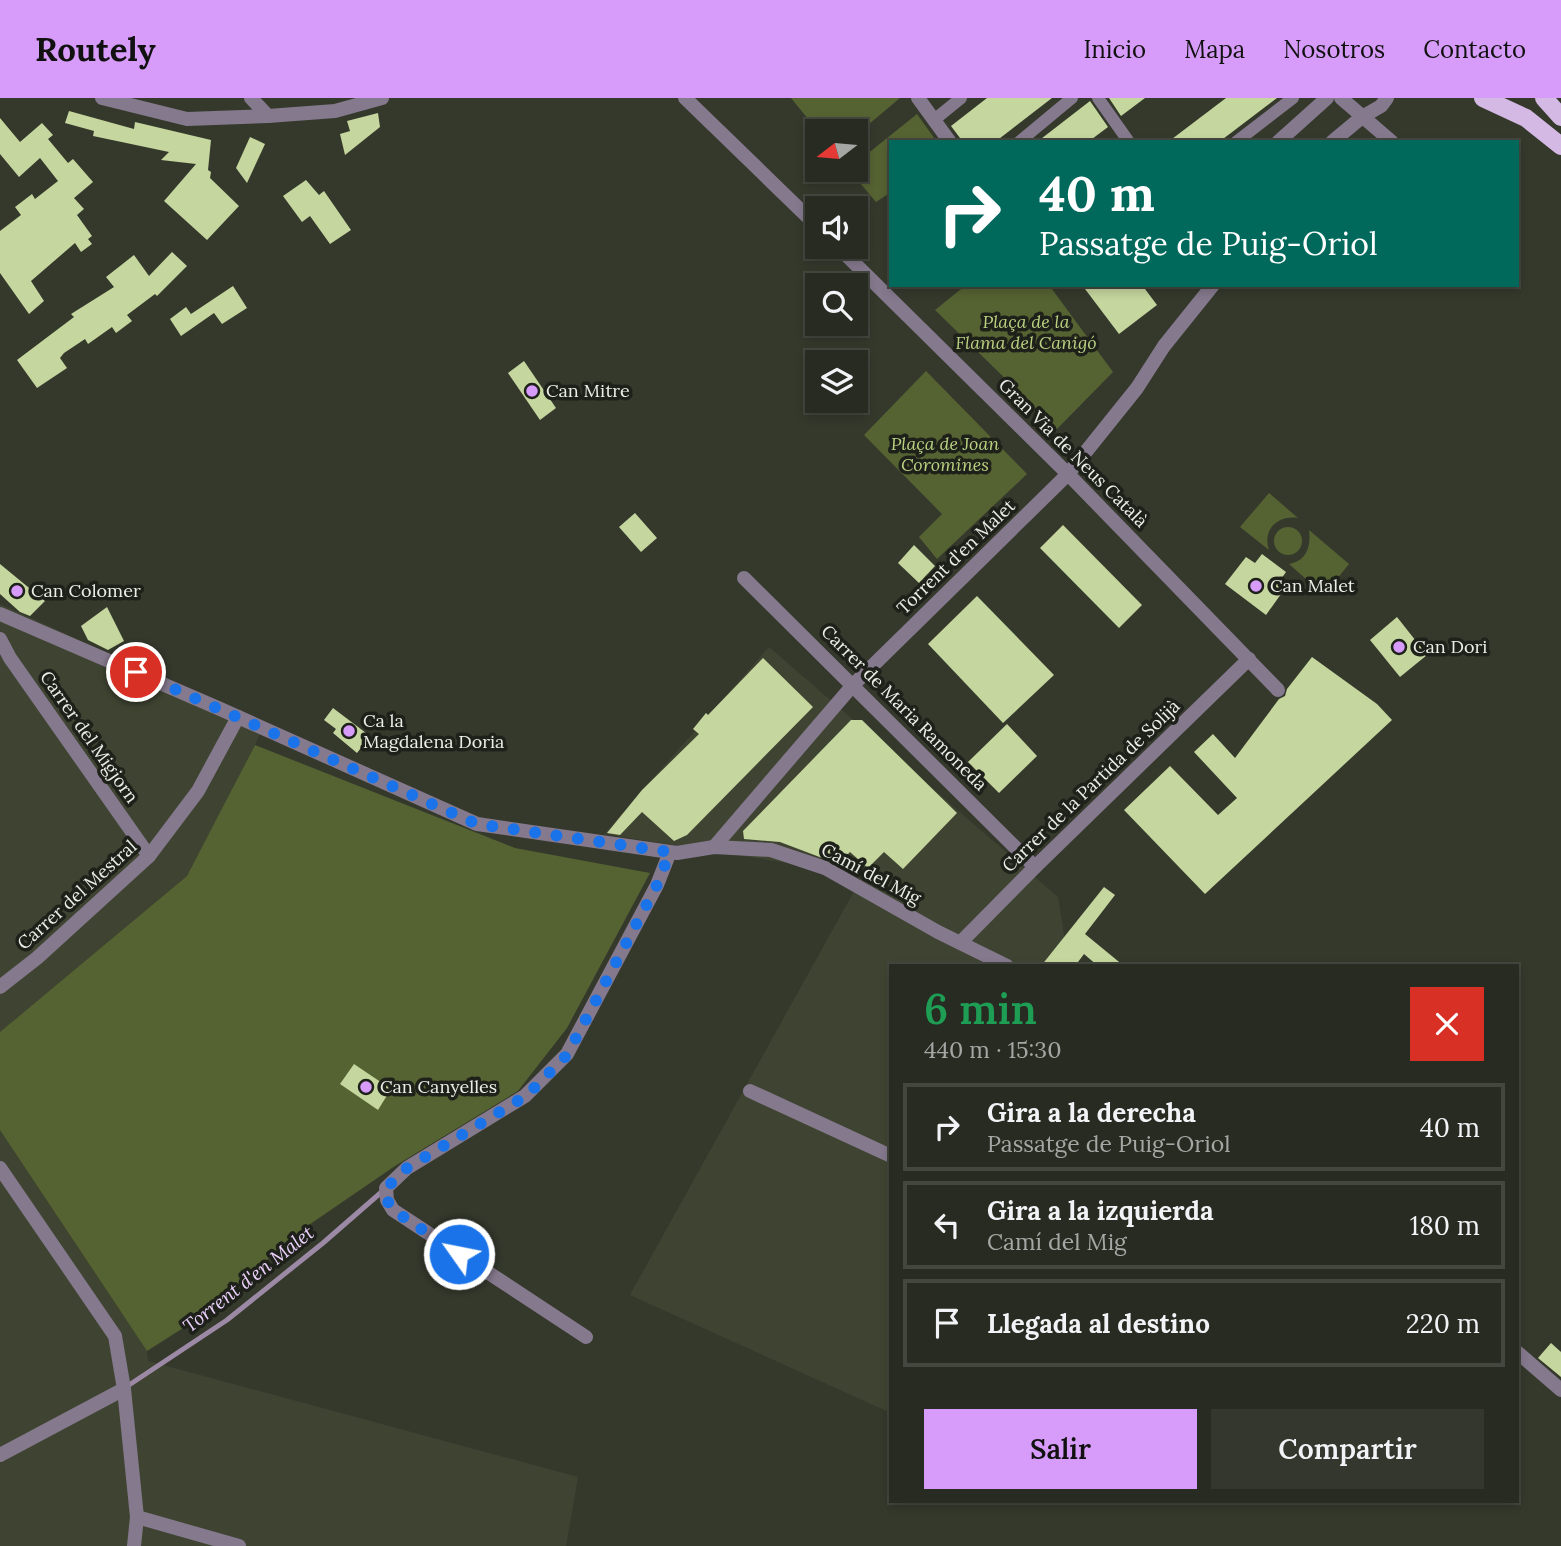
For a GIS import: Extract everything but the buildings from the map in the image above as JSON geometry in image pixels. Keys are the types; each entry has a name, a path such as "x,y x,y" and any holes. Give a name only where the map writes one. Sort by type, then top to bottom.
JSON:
{"main road":[{"path":"1483,98 1526,118 1552,136 1561,146"},
{"path":"1544,98 1561,117"}],"street":[{"path":"102,98 187,119 335,111 382,98"},
{"path":"250,98 268,116"},
{"path":"685,98 805,214"},
{"path":"918,98 949,140"},
{"path":"934,120 961,98"},
{"path":"1021,140 1072,98"},
{"path":"1098,98 1128,140"},
{"path":"1239,140 1293,98"},
{"path":"1280,140 1327,98"},
{"path":"1340,98 1390,140"},
{"path":"1334,140 1362,117 1381,106 1387,98"},
{"name":"Gran Via de Neus Català","path":"850,259 1068,474 1278,690"},
{"name":"Torrent d'en Malet","path":"714,847 853,685 1068,474 1137,388 1164,346 1211,287"},
{"name":"Carrer de Maria Ramoneda","path":"744,578 1035,867"},
{"name":"Camí del Mig","path":"0,614 477,824 670,852 714,847 771,850 825,868 938,933 1003,964"},
{"name":"Carrer del Migjorn","path":"0,639 10,658 149,856"},
{"name":"Carrer de la Partida de Solijà","path":"961,942 1249,659"},
{"name":"Carrer del Mestral","path":"0,987 37,958 149,856 198,791 238,717"},
{"path":"586,1337 393,1210 387,1200 386,1188 407,1168 526,1096 567,1055 657,885 670,852"},
{"path":"750,1091 889,1155"},
{"path":"0,1168 115,1336 124,1389 137,1517 134,1546"},
{"path":"1519,1354 1561,1390"},
{"path":"0,1455 124,1389"},
{"path":"137,1517 239,1546"}],"shaded area":[{"path":"0,604 265,724 187,876 0,1032"},
{"path":"769,647 1058,897 1069,964 889,964 889,1412 630,1295 863,875 604,834"},
{"path":"0,1130 147,1351 148,1361 578,1477 566,1546 0,1546"}],"green space":[{"path":"791,98 900,98 868,125 868,119 808,119"},
{"path":"917,114 936,140 889,140 889,193 876,202 859,182 868,182 868,153"},
{"name":"Plaça de la Flama del Canigó","path":"964,287 1050,287 1113,372 1057,429 935,310"},
{"name":"Plaça de Joan Coromines","path":"926,371 1027,474 937,559 919,537 942,514 864,435"},
{"path":"1269,493 1298,518 1284,519 1273,525 1267,542 1269,550 1240,527"},
{"path":"1288,527 1298,531 1302,541 1298,551 1288,555 1278,551 1274,541 1278,531"},
{"path":"1309,530 1349,564 1324,595 1289,564 1304,556 1309,542"},
{"path":"255,745 515,848 650,873 567,1028 518,1091 395,1166 303,1229 199,1318 147,1351 0,1130 0,1032 187,876"}],"waterway":[{"name":"Torrent d'en Malet","path":"126,1387 227,1320 385,1189"}],"place":[{"name":"Can Mitre","path":"532,391"},
{"name":"Can Malet","path":"1256,586"},
{"name":"Can Colomer","path":"17,591"},
{"name":"Can Dori","path":"1399,647"},
{"name":"Ca la Magdalena Doria","path":"349,731"},
{"name":"Can Canyelles","path":"366,1087"}],"route":[{"path":"136,672 477,824 670,852 657,885 567,1055 526,1096 407,1168 386,1188 387,1200 393,1210 459,1254"}]}
